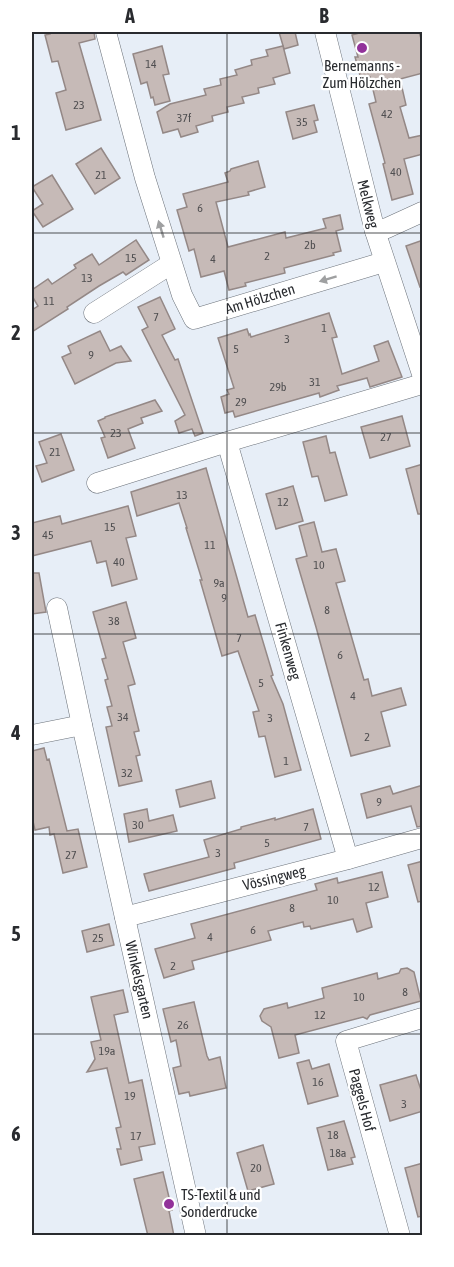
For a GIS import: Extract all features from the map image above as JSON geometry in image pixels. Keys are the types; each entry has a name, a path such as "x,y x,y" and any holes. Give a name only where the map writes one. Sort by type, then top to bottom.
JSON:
{"street":[{"name":"Am Hölzchen","path":"106,32 145,178 171,264 182,295 194,319 384,262"},
{"name":"Melkweg","path":"325,32 375,231 423,374"},
{"path":"375,231 423,212"},
{"path":"94,313 171,264"},
{"path":"97,483 423,384"},
{"name":"Finkenweg","path":"227,442 348,859"},
{"name":"Winkelsgarten","path":"57,608 196,1236"},
{"path":"32,735 82,725"},
{"name":"Vössingweg","path":"125,917 423,838"},
{"name":"Paggels Hof","path":"400,1236 346,1041 423,1018"}],"building":[{"path":"49,32 94,32 95,39 79,43 101,120 66,130 56,93 66,90 58,61 52,62 45,35 50,34"},
{"path":"279,32 295,32 298,45 284,49"},
{"path":"363,32 419,32 423,45 423,73 400,79 406,105 400,107 409,138 423,135 423,154 404,159 413,194 392,200 383,164 385,163 369,104 376,102 370,77 361,79 355,57 358,57 352,35"},
{"path":"162,46 169,74 163,75 170,101 155,105 147,82 141,84 133,54"},
{"path":"283,46 290,73 273,78 275,84 258,88 259,93 242,97 244,103 227,107 228,112 212,116 213,121 196,126 198,132 181,137 178,129 163,133 157,112 170,104 206,95 204,89 221,85 220,79 237,75 235,70 252,65 251,60 268,56 266,50"},
{"path":"314,105 318,120 314,121 317,132 293,139 286,112"},
{"path":"101,148 120,178 95,194 76,164"},
{"path":"258,161 265,187 248,192 249,195 216,202 228,247 285,232 286,238 326,228 323,219 340,215 343,229 336,231 341,251 333,253 334,255 284,268 285,273 245,283 246,286 229,290 224,271 201,277 194,249 189,251 177,210 187,207 183,194 228,182 225,173"},
{"path":"52,175 73,209 43,227 32,211 43,204 32,187"},
{"path":"136,240 149,260 126,275 123,272 99,286 32,332 32,310 38,306 32,296 32,290 48,279 52,284 76,268 74,265 92,254 99,265"},
{"path":"423,240 423,286 420,287 406,246"},
{"path":"160,297 175,329 162,335 175,360 178,359 203,433 195,436 192,429 179,433 175,421 185,415 142,330 148,327 138,307"},
{"path":"329,313 337,337 332,338 342,374 379,361 374,346 388,341 402,377 370,387 367,378 337,386 339,390 320,397 319,393 235,417 233,411 225,413 221,397 229,394 227,390 234,388 218,338 247,329 251,337"},
{"path":"100,331 110,351 121,346 131,361 116,363 75,384 62,357 71,353 68,346"},
{"path":"155,400 162,411 141,418 143,423 128,429 135,448 108,458 101,438 105,437 98,421"},
{"path":"402,416 410,446 370,458 361,427"},
{"path":"61,434 74,470 42,482 36,466 47,463 39,442"},
{"path":"326,436 330,453 335,452 347,495 325,501 318,476 312,477 303,442"},
{"path":"423,464 423,514 418,514 406,469"},
{"path":"206,468 248,617 255,615 273,675 271,676 283,704 301,770 275,777 265,736 259,737 253,712 259,711 238,651 222,656 179,503 137,516 131,492"},
{"path":"293,486 303,521 276,529 266,494"},
{"path":"128,506 136,536 126,538 137,579 112,586 106,561 97,563 91,541 32,556 32,523 60,516 62,524"},
{"path":"314,522 322,552 336,549 345,581 336,583 364,680 368,679 372,696 401,688 406,705 381,712 390,746 351,756 296,559 307,556 299,526"},
{"path":"32,573 39,573 46,612 32,614"},
{"path":"126,602 136,638 123,642 135,684 128,686 139,731 134,732 140,755 136,756 142,781 119,786 106,727 112,726 107,707 112,706 102,659 106,658 93,612"},
{"path":"44,748 47,760 49,759 67,831 78,829 87,867 63,873 54,834 50,835 49,827 35,830 32,817 32,751"},
{"path":"211,781 215,798 180,807 176,790"},
{"path":"423,785 423,826 417,827 411,806 367,818 361,794 390,786 393,794"},
{"path":"147,809 149,821 173,815 177,831 129,842 124,814"},
{"path":"313,809 321,839 234,863 235,868 149,891 144,874 209,857 204,840 241,829 241,827"},
{"path":"423,861 423,901 418,902 408,865"},
{"path":"382,872 388,897 366,903 372,927 357,932 353,919 311,929 310,926 304,927 303,922 268,931 271,940 192,961 194,969 164,978 155,949 195,938 191,924 317,890 315,884 337,878 338,883"},
{"path":"109,924 114,945 87,952 82,931"},
{"path":"407,968 414,972 421,1001 370,1015 367,1019 363,1017 295,1035 299,1053 279,1058 271,1027 262,1021 260,1016 264,1009 287,1003 288,1008 324,998 322,988 377,973 378,979 399,973 401,969"},
{"path":"123,990 128,1012 114,1015 129,1083 142,1080 155,1144 139,1147 142,1160 121,1165 117,1149 121,1149 116,1128 121,1127 107,1068 87,1072 95,1059 91,1042 101,1040 91,997"},
{"path":"194,1002 207,1056 209,1060 220,1057 226,1088 190,1096 189,1092 179,1094 173,1068 181,1066 176,1040 171,1042 163,1009"},
{"path":"309,1060 312,1069 329,1064 338,1096 308,1104 297,1063"},
{"path":"416,1075 423,1096 423,1111 390,1121 380,1085"},
{"path":"344,1121 355,1157 351,1158 353,1164 328,1170 317,1128"},
{"path":"263,1145 274,1184 248,1191 237,1153"},
{"path":"423,1163 423,1216 418,1217 405,1168"},
{"path":"163,1172 172,1210 169,1211 174,1236 148,1236 134,1179"}],"place":[{"name":"Bernemanns - Zum Hölzchen","path":"362,48"},
{"name":"TS-Textil & und Sonderdrucke","path":"169,1204"}]}
